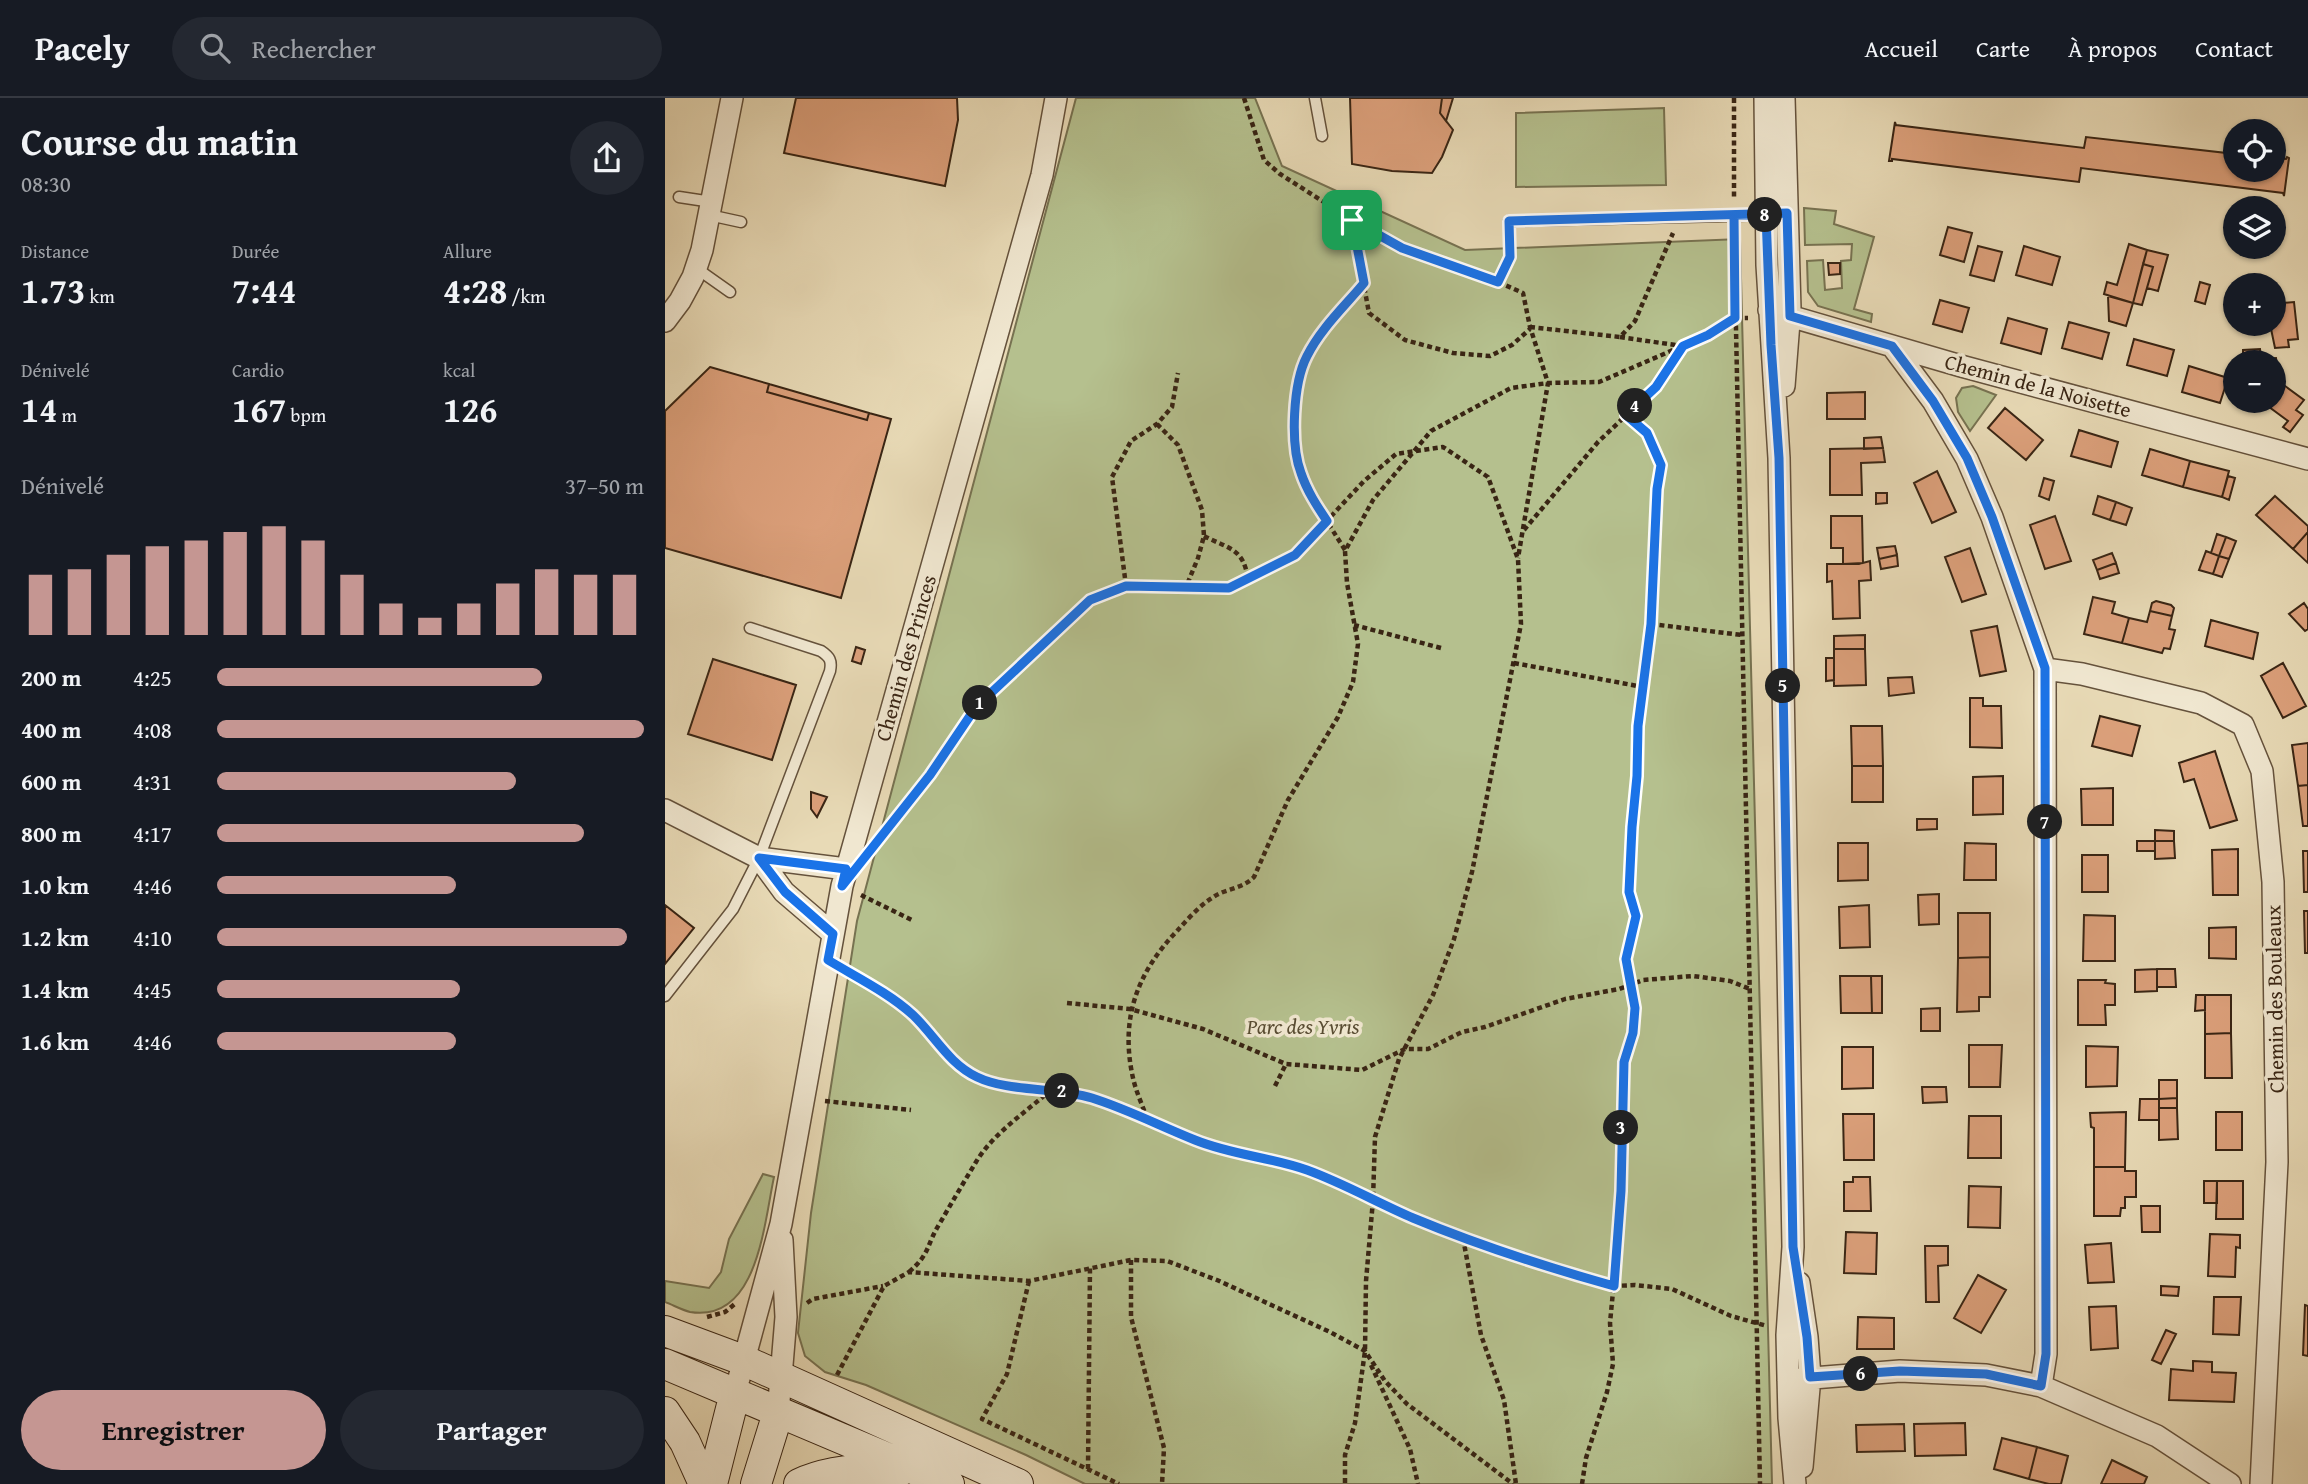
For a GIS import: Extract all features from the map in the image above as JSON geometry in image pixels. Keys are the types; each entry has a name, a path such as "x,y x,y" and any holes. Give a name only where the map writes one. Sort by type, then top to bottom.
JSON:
{"main road":[{"path":"665,1331 743,1360 1018,1484"},
{"path":"665,1364 949,1484"},
{"path":"712,1484 735,1393"},
{"path":"665,1412 685,1441 704,1484"},
{"path":"756,1484 778,1413"},
{"path":"799,1484 837,1473 872,1468 918,1471"}],"street":[{"path":"665,321 680,301 696,268 732,98"},
{"name":"Chemin des Princes","path":"735,1393 781,1224 844,878 1042,175 1056,98"},
{"path":"1765,98 1777,214"},
{"path":"1784,98 1777,214 1793,1247 1787,1335 1789,1418 1798,1484"},
{"name":"Chemin de la Noisette","path":"1779,313 2308,459"},
{"path":"1892,346 1933,401 1967,458 1992,517 2045,668 2046,1354 2041,1386"},
{"name":"Chemin des Bouleaux","path":"2045,668 2082,674 2201,703 2243,725 2262,771 2273,881 2277,1162 2261,1484"},
{"path":"665,810 759,858 844,878"},
{"path":"759,858 785,892 833,934"},
{"name":"Chemin des Princes","path":"778,1413 786,1317 781,1224"},
{"path":"1793,1247 1807,1337 1810,1377 1808,1418 1798,1484"},
{"path":"1788,1380 1900,1371 1986,1374 2041,1386 2157,1436 2230,1484"}],"lane":[{"path":"1315,98 1322,135"},
{"path":"678,197 741,222"},
{"path":"1509,221 1777,214"},
{"path":"696,268 730,292"},
{"path":"665,996 733,909 759,858 830,671 831,662 821,651 750,628"}],"path":[{"path":"1244,98 1264,160 1280,174 1402,248 1523,293 1530,328 1548,383 1518,559 1521,624 1472,872 1454,939 1433,995 1399,1059 1375,1137 1364,1350 1355,1423 1345,1455 1345,1484"},
{"path":"1734,98 1735,318 1760,1484"},
{"path":"1620,337 1635,321 1680,218"},
{"path":"1352,220 1369,313 1405,340 1453,353 1490,356 1512,345 1530,328 1683,346"},
{"path":"1498,282 1510,257 1509,221"},
{"path":"1147,1119 1133,1079 1129,1035 1130,1009 1140,984 1158,951 1213,897 1245,886 1254,877 1288,800 1338,717 1353,681 1358,644 1347,583 1345,551 1312,498 1300,472 1295,446 1297,394 1305,359 1319,335 1364,283"},
{"path":"1345,551 1373,500 1431,432 1511,388 1548,383 1599,382 1708,335 1735,318"},
{"path":"1523,531 1598,442 1656,387 1683,346"},
{"path":"1126,586 1112,477 1131,441 1157,424 1172,407 1178,373"},
{"path":"1582,1484 1586,1458 1613,1364 1609,1322 1621,1191 1624,1062 1633,1033 1635,1008 1626,959 1636,916 1629,892 1632,827 1638,726 1651,624 1657,489 1661,465 1647,433 1626,415"},
{"path":"1157,424 1178,445 1202,510 1204,536 1186,587"},
{"path":"874,846 930,775 976,707 1090,600 1126,586 1229,588 1248,580 1295,555 1364,481 1396,454 1443,447 1488,477 1518,559"},
{"path":"1204,536 1240,554 1246,564 1248,580"},
{"path":"1651,624 1742,635"},
{"path":"1354,625 1441,648"},
{"path":"1514,663 1643,687"},
{"path":"844,878 914,921"},
{"path":"828,960 888,997 913,1016 953,1060 977,1077 997,1085 1057,1090 1091,1097 1226,1151 1307,1170 1463,1237 1543,1265 1614,1286 1672,1289 1731,1316 1756,1323"},
{"path":"1067,1003 1130,1009 1203,1028 1286,1065 1362,1070 1405,1049 1428,1049 1462,1032 1485,1027 1565,999 1584,997 1643,980 1693,976 1730,981 1749,989"},
{"path":"1275,1086 1286,1065"},
{"path":"786,1317 813,1299 884,1286 909,1272 922,1261 929,1250 938,1225 994,1138 1046,1094 1057,1090"},
{"path":"804,1098 911,1110"},
{"path":"1463,1237 1481,1335 1504,1400 1515,1484"},
{"path":"909,1272 1029,1281 1131,1259 1167,1261 1217,1280 1364,1350 1385,1381 1407,1405 1515,1484"},
{"path":"1131,1259 1131,1317 1164,1448 1161,1484"},
{"path":"1088,1469 1090,1268"},
{"path":"1029,1281 1007,1374 982,1419 1119,1484"},
{"path":"826,1398 884,1286"},
{"path":"697,1319 725,1312 739,1300 757,1307"},
{"path":"1364,1350 1410,1449 1418,1484"}],"green space":[{"name":"Parc des Yvris","path":"1076,98 1255,98 1282,166 1465,250 1740,239 1772,1484 1085,1484 1026,1455 866,1385 825,1372 805,1356 798,1333 811,1213 857,921"},
{"path":"1664,108 1666,185 1516,187 1516,113"},
{"path":"1804,208 1836,211 1834,224 1874,237 1854,309 1872,314 1871,322 1818,306 1808,292 1807,261 1823,260 1825,290 1842,288 1841,261 1851,260 1852,244 1805,245"},
{"path":"1973,386 1996,395 1970,431 1958,412 1956,398 1962,388"},
{"path":"763,1174 774,1177 761,1243 744,1286 730,1302 713,1311 690,1312 665,1302 665,1281 709,1288 721,1272 729,1239"}],"building":[{"path":"796,98 957,98 958,120 945,186 784,153"},
{"path":"1350,98 1442,98 1440,113 1453,130 1432,173 1392,171 1352,164"},
{"path":"1442,98 1453,98 1446,121 1440,113"},
{"path":"1895,122 1896,125 2084,148 2086,137 2223,153 2223,182 2286,182 2284,196 2283,193 2081,168 2079,182 1892,159 1889,161"},
{"path":"2289,158 2286,181 2286,159"},
{"path":"1948,227 1972,233 1964,262 1940,255"},
{"path":"2129,244 2147,250 2133,303 2104,294 2107,282 2117,285"},
{"path":"1978,246 2002,252 1994,281 1970,275"},
{"path":"2024,246 2060,257 2052,285 2016,275"},
{"path":"2147,250 2168,255 2158,291 2147,288 2153,267 2143,264"},
{"path":"1828,263 1840,263 1840,274 1829,275"},
{"path":"2143,264 2153,267 2142,305 2133,303"},
{"path":"2200,282 2210,285 2205,304 2195,301"},
{"path":"2108,296 2133,303 2126,326 2109,321"},
{"path":"1940,300 1969,308 1962,332 1933,324"},
{"path":"2294,302 2298,339 2288,340 2289,347 2275,348 2272,336 2286,336 2286,303"},
{"path":"2008,318 2047,329 2041,354 2001,343"},
{"path":"2069,322 2109,333 2102,359 2062,348"},
{"path":"2134,339 2174,350 2167,376 2127,365"},
{"path":"2189,366 2223,376 2220,403 2182,392"},
{"path":"710,367 769,384 767,392 867,420 869,413 891,419 841,598 665,548 665,411"},
{"path":"769,384 869,413 867,420 767,392"},
{"path":"2286,387 2304,400 2296,410 2303,415 2290,432 2283,427 2288,421 2277,413 2286,413"},
{"path":"1865,392 1865,419 1827,419 1827,393"},
{"path":"2005,408 2043,440 2026,460 1988,428"},
{"path":"2079,430 2118,442 2111,467 2071,456"},
{"path":"1881,437 1883,448 1864,449 1864,438"},
{"path":"1883,448 1885,462 1861,463 1862,495 1830,495 1830,449"},
{"path":"2150,449 2190,461 2183,487 2142,475"},
{"path":"2190,461 2229,471 2222,497 2183,487"},
{"path":"1937,471 1956,512 1932,523 1914,483"},
{"path":"2228,476 2235,478 2229,500 2222,497"},
{"path":"2044,478 2054,481 2049,500 2039,496"},
{"path":"1876,493 1887,493 1887,503 1876,504"},
{"path":"2098,496 2116,502 2110,520 2093,514"},
{"path":"2275,496 2308,526 2308,532 2293,549 2256,515"},
{"path":"2116,502 2132,508 2126,525 2110,520"},
{"path":"1831,516 1862,516 1863,563 1843,564 1843,548 1831,548"},
{"path":"2055,516 2071,561 2045,569 2030,525"},
{"path":"2308,532 2308,563 2293,549"},
{"path":"2217,534 2226,537 2219,556 2211,553"},
{"path":"2226,537 2236,541 2229,559 2219,556"},
{"path":"1895,546 1897,555 1879,559 1877,548"},
{"path":"1970,548 1986,594 1962,602 1945,557"},
{"path":"2206,551 2219,556 2213,574 2199,570"},
{"path":"2112,553 2116,563 2097,570 2093,560"},
{"path":"1897,555 1898,566 1881,569 1879,559"},
{"path":"2219,556 2229,559 2222,577 2213,574"},
{"path":"1870,561 1871,580 1859,581 1860,618 1833,619 1832,581 1827,582 1827,564 1859,564"},
{"path":"2116,563 2119,573 2100,579 2097,570"},
{"path":"2093,597 2115,602 2112,613 2129,618 2122,643 2084,634"},
{"path":"2156,601 2171,605 2174,608 2172,616 2150,611 2152,603"},
{"path":"2304,603 2308,609 2308,629 2305,631 2289,614"},
{"path":"2150,611 2172,616 2169,629 2175,630 2170,649 2164,648 2162,653 2122,643 2129,618 2147,622"},
{"path":"2211,620 2258,633 2253,659 2205,646"},
{"path":"1997,626 2006,671 1980,676 1971,631"},
{"path":"1865,635 1865,649 1834,649 1834,636"},
{"path":"856,647 865,650 861,664 852,661"},
{"path":"1834,649 1865,649 1866,685 1834,686"},
{"path":"1826,658 1834,658 1834,680 1826,681"},
{"path":"713,659 796,685 772,760 688,734"},
{"path":"2283,663 2306,706 2283,718 2261,676"},
{"path":"1912,677 1914,693 1889,696 1888,678"},
{"path":"1970,698 1983,698 1983,706 2001,706 2002,748 1970,747"},
{"path":"2100,716 2140,726 2132,756 2092,746"},
{"path":"1851,726 1882,726 1883,766 1852,766"},
{"path":"2308,743 2308,785 2298,786 2292,745"},
{"path":"2215,751 2237,820 2210,828 2194,779 2184,782 2179,763"},
{"path":"1852,766 1883,766 1883,802 1852,802"},
{"path":"2003,776 2003,814 1973,815 1973,777"},
{"path":"2308,785 2308,826 2303,826 2298,786"},
{"path":"2113,788 2113,825 2082,825 2081,789"},
{"path":"811,792 827,797 817,817 811,809"},
{"path":"1917,819 1937,819 1937,829 1917,830"},
{"path":"2155,830 2174,831 2174,841 2155,841"},
{"path":"2137,841 2155,841 2155,851 2137,851"},
{"path":"2155,841 2174,841 2175,858 2155,859"},
{"path":"1838,843 1868,843 1868,880 1838,881"},
{"path":"1965,843 1996,844 1996,880 1964,880"},
{"path":"2238,849 2238,895 2213,895 2212,850"},
{"path":"2303,851 2308,851 2308,892 2304,892"},
{"path":"2082,855 2108,855 2108,892 2082,892"},
{"path":"1939,894 1939,924 1919,925 1918,895"},
{"path":"665,905 694,928 665,964"},
{"path":"1869,905 1870,947 1840,948 1839,907"},
{"path":"2304,911 2308,911 2308,953 2305,953"},
{"path":"1958,913 1990,913 1990,957 1958,958"},
{"path":"2084,915 2115,916 2115,961 2083,961"},
{"path":"2236,927 2236,959 2209,958 2209,928"},
{"path":"1990,957 1990,997 1979,997 1979,1011 1957,1012 1958,958"},
{"path":"2157,969 2157,991 2135,992 2135,970"},
{"path":"2157,969 2175,969 2176,987 2157,987"},
{"path":"1840,976 1871,976 1872,1013 1841,1013"},
{"path":"1871,976 1882,976 1882,1013 1872,1013"},
{"path":"2078,980 2106,980 2105,983 2115,984 2115,1005 2105,1005 2106,1025 2078,1025"},
{"path":"2196,995 2205,995 2205,1010 2195,1011"},
{"path":"2205,995 2231,995 2231,1033 2205,1034"},
{"path":"1940,1008 1940,1031 1921,1031 1921,1009"},
{"path":"2231,1033 2232,1078 2205,1078 2205,1034"},
{"path":"1969,1045 2002,1045 2000,1087 1969,1087"},
{"path":"2086,1046 2118,1047 2117,1086 2086,1087"},
{"path":"1842,1047 1873,1047 1873,1088 1842,1089"},
{"path":"2159,1080 2177,1080 2177,1098 2159,1099"},
{"path":"1922,1087 1946,1087 1947,1102 1923,1103"},
{"path":"2177,1098 2177,1108 2159,1108 2159,1099"},
{"path":"2140,1099 2159,1099 2159,1120 2139,1120"},
{"path":"2159,1108 2177,1108 2178,1139 2159,1140"},
{"path":"2126,1112 2125,1167 2094,1167 2094,1128 2091,1127 2090,1113"},
{"path":"2216,1112 2242,1112 2242,1150 2216,1150"},
{"path":"1843,1114 1874,1114 1874,1160 1844,1160"},
{"path":"1969,1116 2001,1116 2001,1158 1968,1158"},
{"path":"2094,1167 2125,1167 2125,1171 2136,1171 2136,1197 2125,1197 2125,1208 2121,1208 2120,1216 2094,1216"},
{"path":"1853,1177 1870,1177 1871,1211 1844,1211 1844,1182 1853,1182"},
{"path":"2204,1181 2217,1181 2217,1203 2204,1203"},
{"path":"2217,1181 2243,1181 2243,1219 2216,1219"},
{"path":"1969,1186 2001,1187 2000,1228 1968,1227"},
{"path":"2141,1206 2160,1206 2160,1232 2142,1232"},
{"path":"1846,1232 1877,1233 1876,1274 1844,1273"},
{"path":"2210,1234 2240,1235 2240,1248 2236,1247 2235,1277 2208,1276"},
{"path":"2111,1243 2114,1282 2088,1283 2085,1245"},
{"path":"1925,1246 1948,1246 1948,1265 1938,1266 1939,1302 1926,1302"},
{"path":"1978,1275 2006,1290 1981,1333 1954,1318"},
{"path":"2161,1286 2179,1287 2178,1296 2161,1295"},
{"path":"2214,1297 2241,1297 2239,1335 2213,1334"},
{"path":"2305,1305 2308,1306 2308,1356 2303,1355"},
{"path":"2116,1306 2118,1348 2091,1350 2089,1307"},
{"path":"1858,1317 1894,1318 1894,1349 1857,1349"},
{"path":"2166,1330 2176,1334 2161,1364 2152,1360"},
{"path":"2193,1361 2212,1362 2212,1372 2236,1373 2234,1402 2169,1400 2171,1369 2193,1371"},
{"path":"1965,1423 1966,1455 1915,1456 1914,1424"},
{"path":"1904,1424 1905,1451 1857,1452 1856,1425"},
{"path":"2002,1438 2037,1447 2029,1479 1994,1469"},
{"path":"2037,1447 2068,1456 2061,1484 2029,1479"},
{"path":"2112,1460 2147,1477 2144,1484 2101,1484"}],"route":[{"path":"1787,213 1790,316 1892,346 1933,401 1967,458 1992,517 2045,668 2046,1354 2041,1386 1986,1374 1900,1371 1810,1377 1807,1337 1793,1247 1779,458 1766,215 1734,215 1735,318 1708,335 1683,346 1656,387 1626,415 1647,433 1661,465 1657,489 1651,624 1638,726 1632,827 1629,892 1636,916 1626,959 1635,1008 1633,1033 1624,1062 1621,1191 1614,1286 1463,1237 1307,1170 1213,1147 1091,1097 1053,1089 997,1085 977,1077 961,1067 913,1016 888,997 828,960 833,934 785,892 759,858 846,869 842,886 930,775 976,707 1090,600 1126,586 1229,588 1295,555 1327,521 1300,472 1295,446 1295,416 1305,359 1319,335 1364,283 1352,220 1402,248 1498,282 1510,257 1509,221 1787,213"}]}
